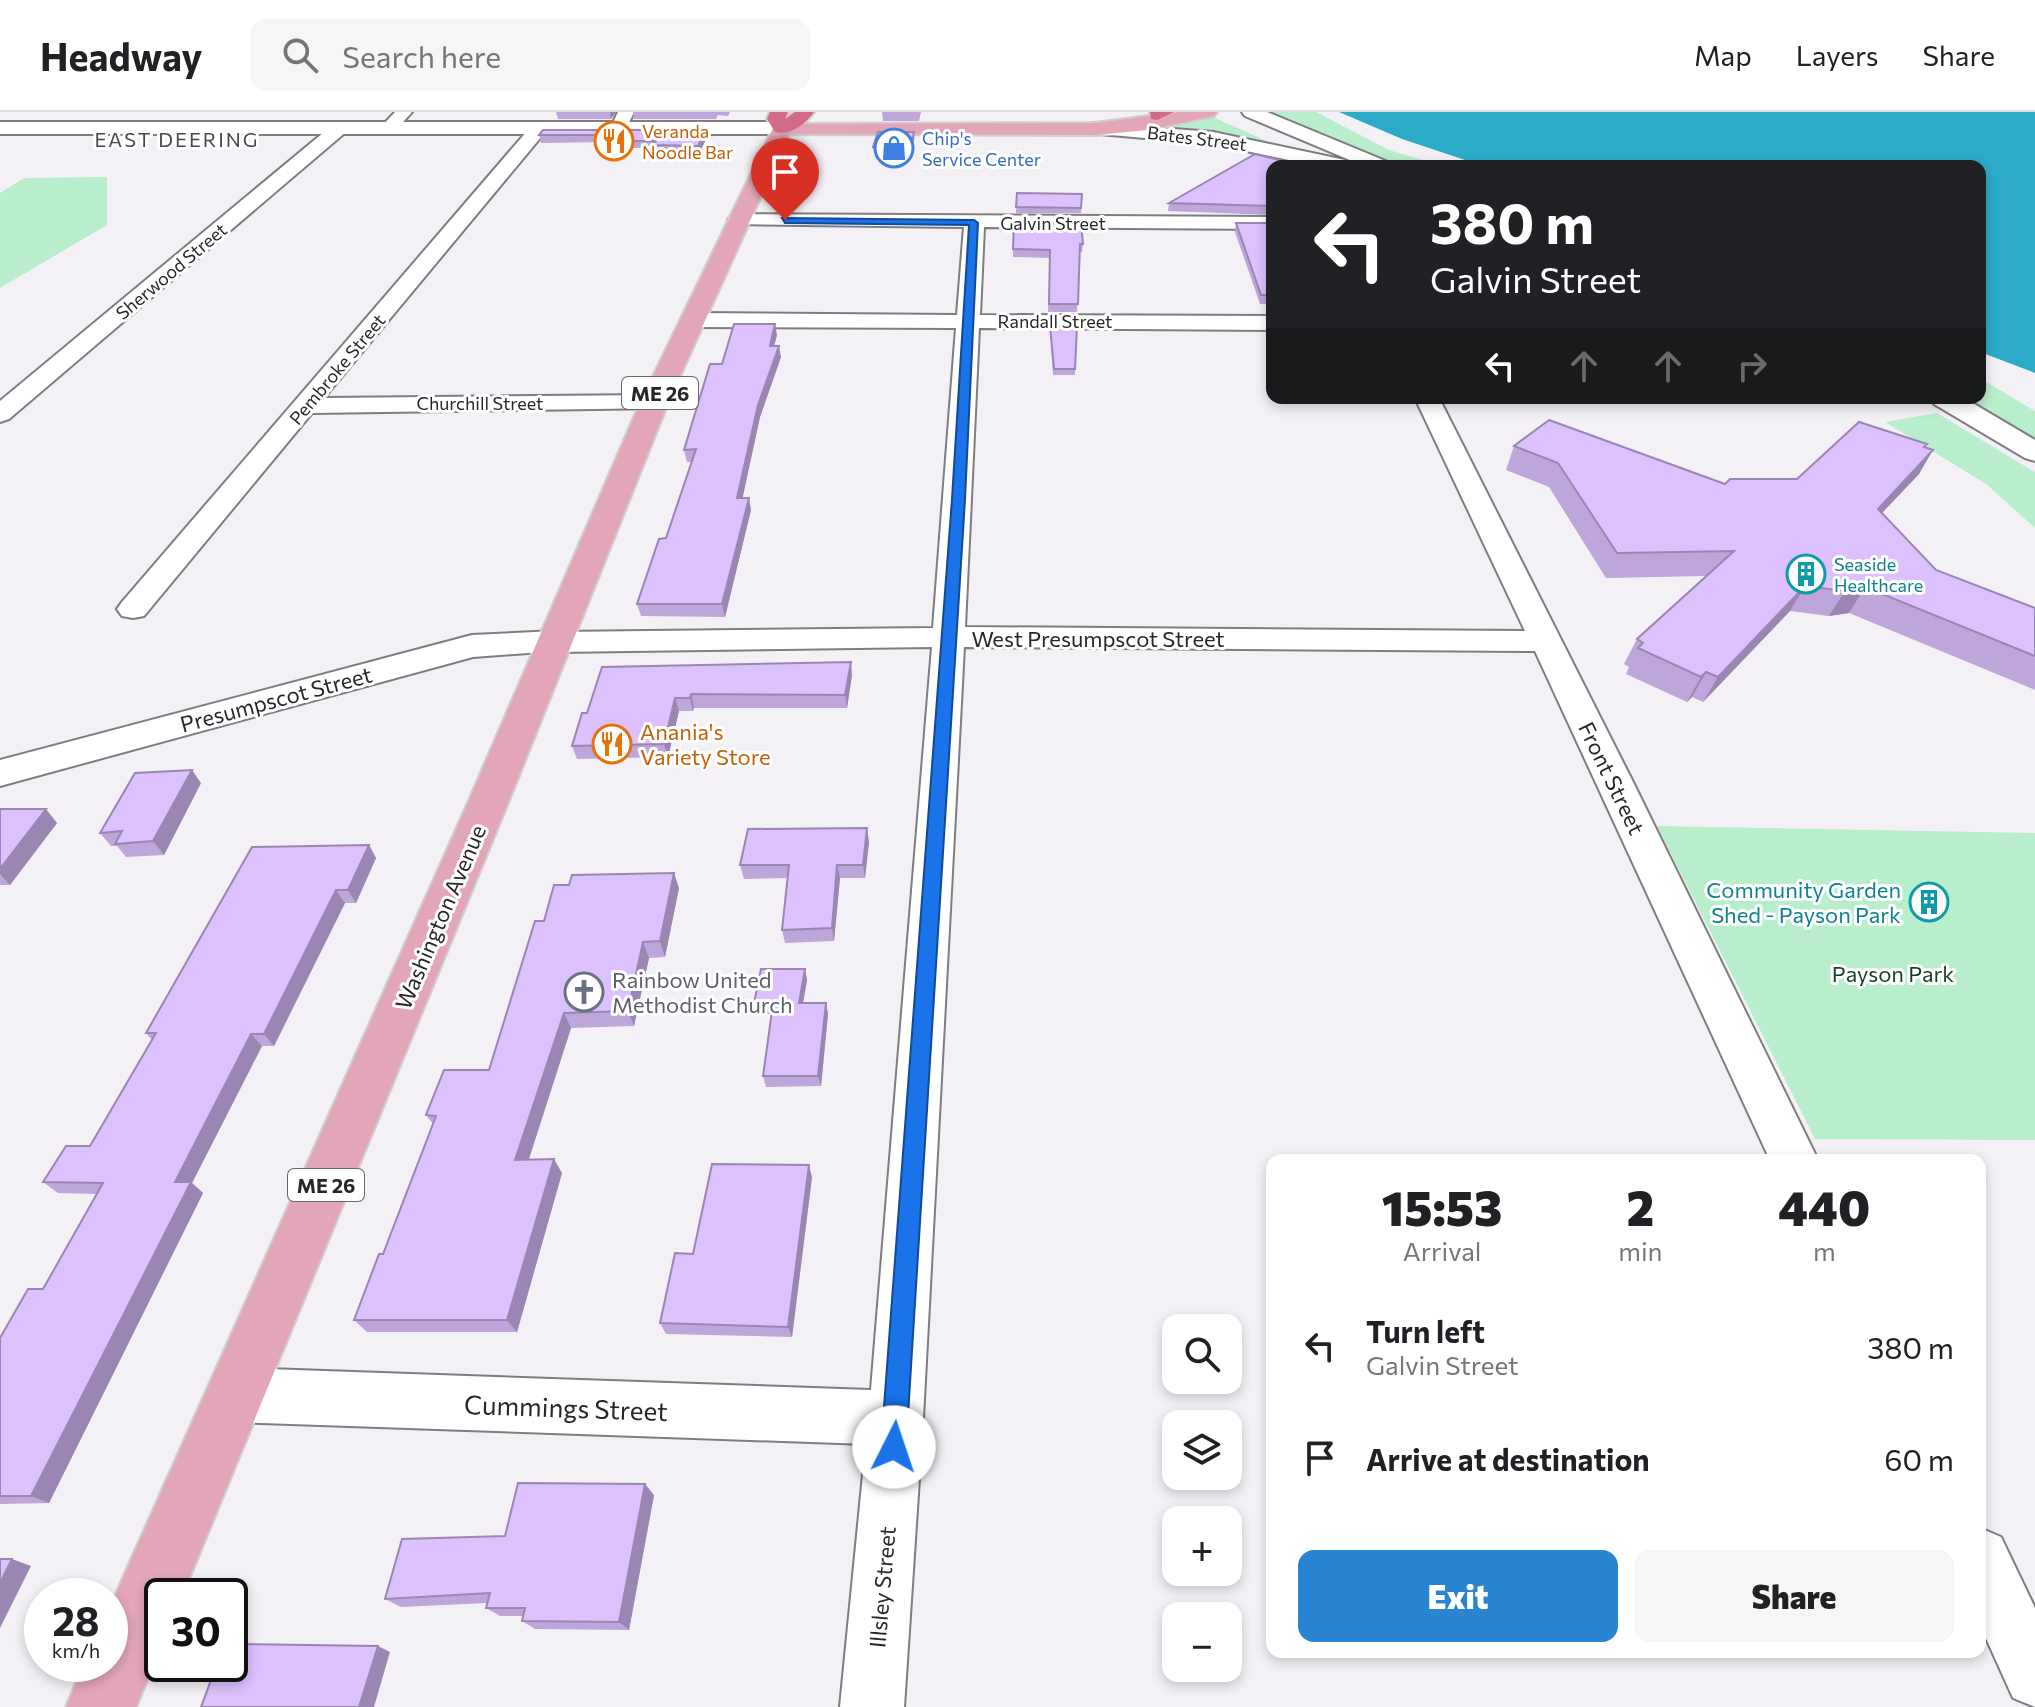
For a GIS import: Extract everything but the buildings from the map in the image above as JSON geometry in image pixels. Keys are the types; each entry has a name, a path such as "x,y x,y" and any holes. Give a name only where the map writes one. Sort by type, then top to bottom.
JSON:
{"highway":[{"name":"ME 26","path":"780,120 799,119 805,112"}],"main road":[{"name":"Bates Street","path":"948,128 1167,118 1208,112"},
{"name":"Bates Street","path":"780,120 948,128 1095,129"},
{"name":"Washington Avenue","path":"101,1707 556,642 654,403 695,320 780,120"}],"street":[{"path":"389,127 404,112"},
{"path":"1221,112 1343,160"},
{"path":"1251,112 1367,160"},
{"name":"Bates Street","path":"1095,129 1167,118 1247,144 1318,160"},
{"path":"2,129 540,127 623,120 780,120"},
{"name":"Sherwood Street","path":"0,414 341,127"},
{"name":"Pembroke Street","path":"133,609 540,127"},
{"name":"Galvin Street","path":"738,220 1266,223"},
{"name":"Illsley Street","path":"872,1707 896,1418 974,223"},
{"name":"Randall Street","path":"695,320 1266,323"},
{"name":"Churchill Street","path":"306,406 654,403"},
{"name":"Front Street","path":"1430,404 1791,1154"},
{"path":"1954,404 2035,452"},
{"name":"West Presumpscot Street","path":"556,642 947,637 1545,641"},
{"name":"Presumpscot Street","path":"0,773 472,646 556,642"},
{"name":"Cummings Street","path":"236,1395 896,1418"},
{"path":"1986,1571 2035,1676"}],"green space":[{"path":"1262,112 1316,112 1389,150 1423,160 1378,160"},
{"path":"1213,117 1294,153 1166,131 1174,124"},
{"path":"107,177 107,225 0,288 0,193 24,178"},
{"path":"1986,382 2035,411 2035,441 1972,404 1986,404"},
{"path":"1937,413 2035,472 2035,528 1986,484 1885,422"},
{"name":"Payson Park","path":"1657,826 2035,833 2035,1140 1815,1139"}],"water":[{"path":"1339,112 2035,112 2035,373 1986,354 1986,160 1465,160 1402,139"}],"place":[{"name":"Veranda Noodle Bar","path":"614,141"},
{"name":"Chip's Service Center","path":"894,148"},
{"name":"Seaside Healthcare","path":"1806,574"},
{"name":"Anania's Variety Store","path":"612,744"},
{"name":"Community Garden Shed - Payson Park","path":"1929,902"},
{"name":"Rainbow United Methodist Church","path":"584,992"}],"district":[{"name":"EAST DEERING","path":"177,139"}],"route":[{"path":"785,220 974,223 894,1447"}]}
